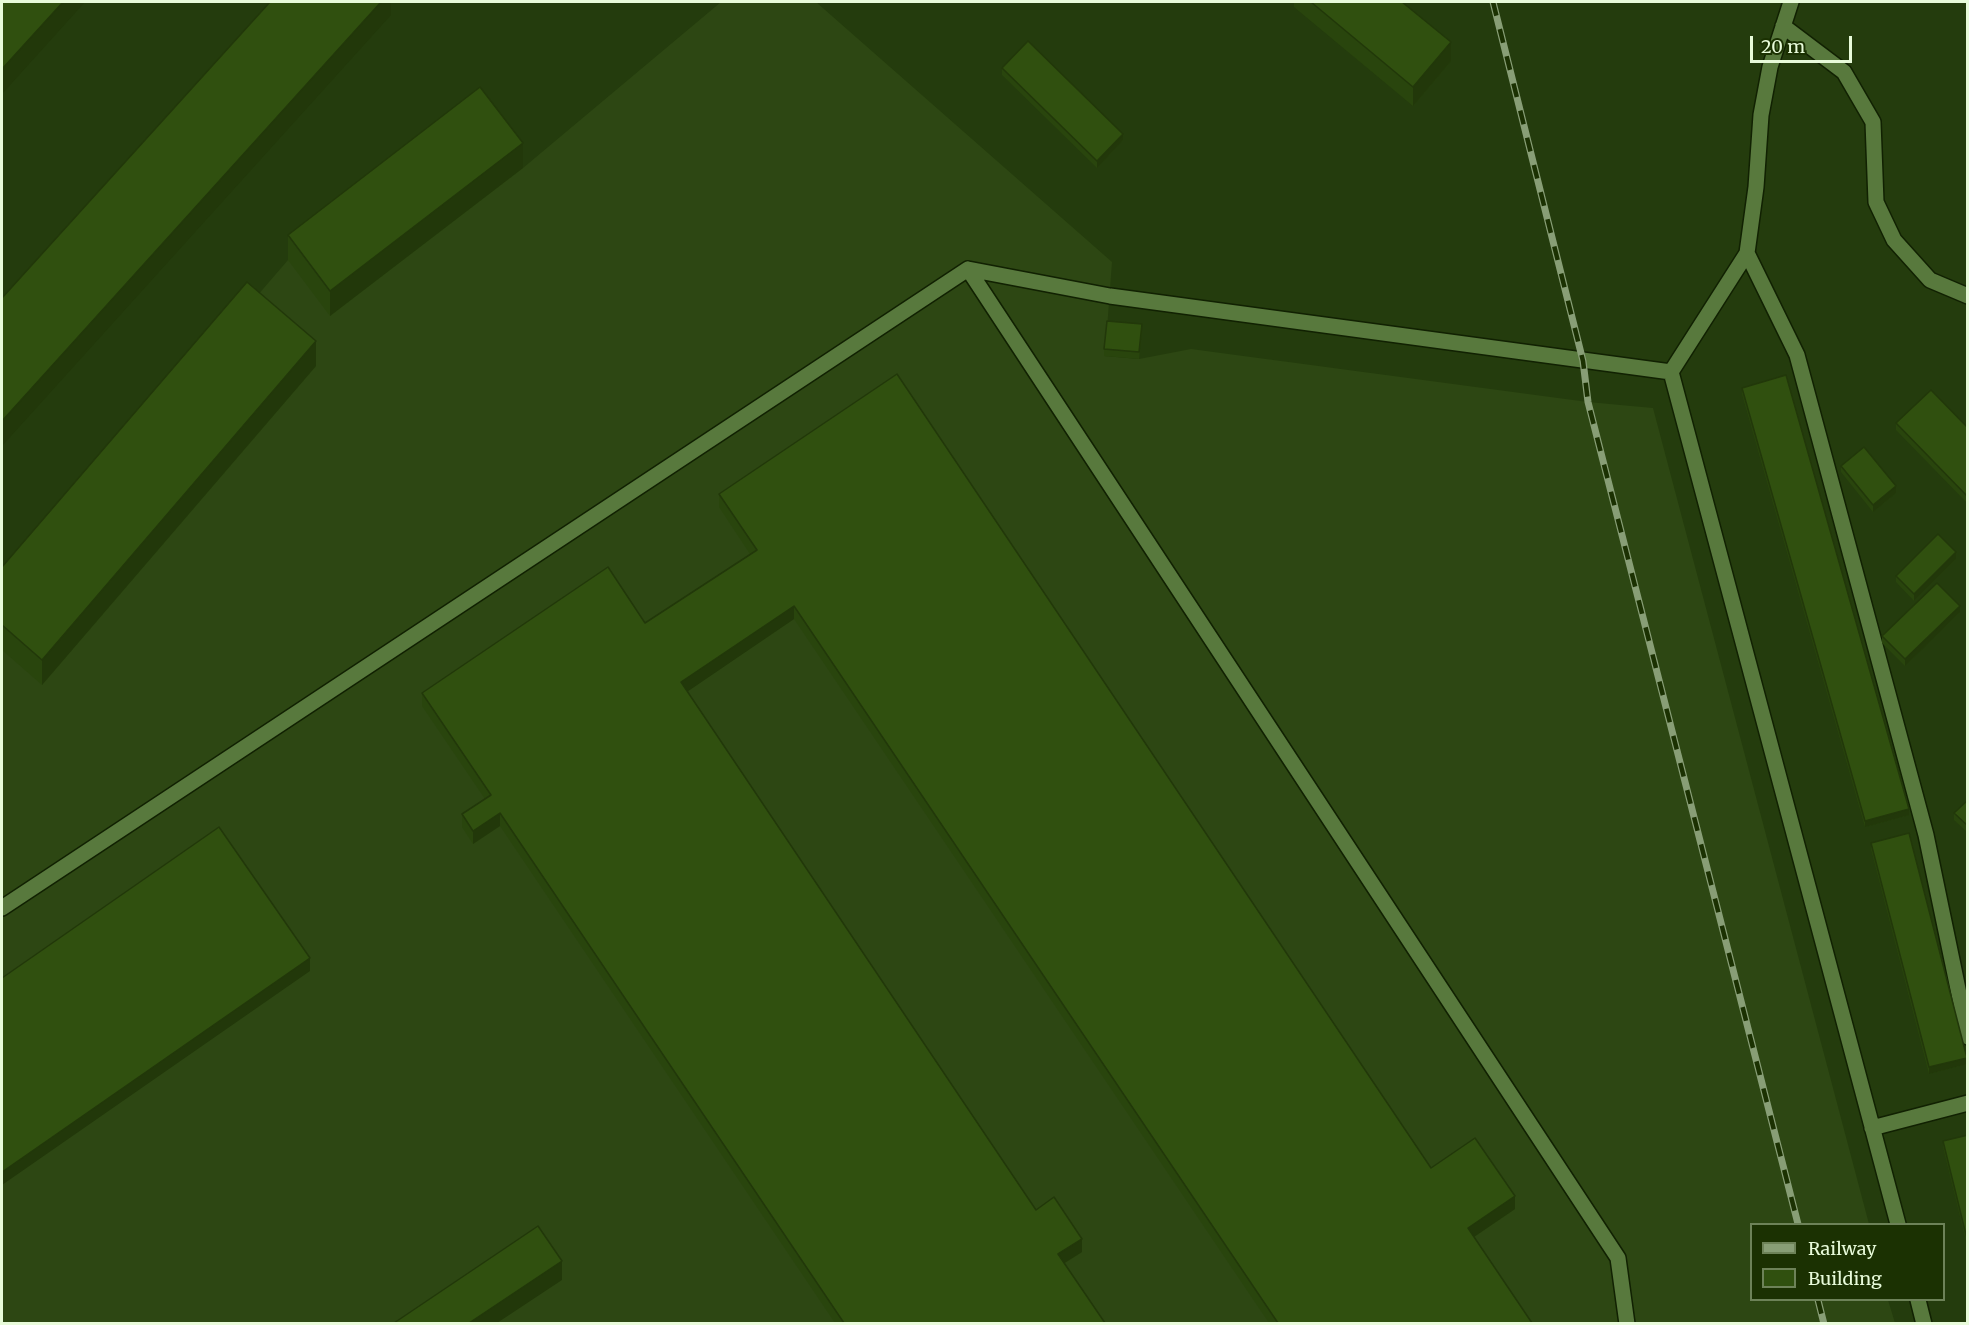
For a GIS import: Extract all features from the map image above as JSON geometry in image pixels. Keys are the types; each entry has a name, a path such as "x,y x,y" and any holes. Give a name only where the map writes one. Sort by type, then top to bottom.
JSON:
{"lane":[{"path":"1791,2 1770,67 1761,115 1756,187 1747,253 1671,372 1898,1223"},
{"path":"1783,26 1844,72 1873,122 1876,202 1894,240 1930,280 1968,296"},
{"path":"1747,253 1797,355 1926,835 1968,1036"},
{"path":"2,908 968,269 1110,296 1671,372"},
{"path":"968,269 1618,1258 1627,1323"},
{"path":"1872,1128 1968,1103"},
{"path":"1918,1301 1924,1323"}],"shaded area":[{"path":"721,2 816,2 1112,262 1105,356 1139,359 1191,349 1588,402 1653,408 1869,1223 1750,1223 1750,1301 1888,1301 1895,1323 2,1324 2,592 288,260 523,168"}],"building":[{"path":"2,2 63,2 2,69"},
{"path":"270,2 381,2 2,421 2,298"},
{"path":"1311,2 1402,2 1451,42 1413,87"},
{"path":"1028,41 1123,134 1097,161 1002,68"},
{"path":"480,87 523,143 330,291 288,235"},
{"path":"247,282 316,341 42,660 2,625 2,567"},
{"path":"1107,321 1142,324 1139,352 1104,349"},
{"path":"897,374 1431,1168 1475,1138 1515,1196 1468,1228 1532,1323 1278,1323 794,606 681,682 1036,1210 1054,1197 1082,1239 1058,1254 1105,1323 844,1323 500,813 473,831 462,814 491,795 422,693 608,567 645,623 757,550 719,494"},
{"path":"1786,375 1909,809 1865,821 1742,388"},
{"path":"1931,390 1968,428 1968,497 1896,423"},
{"path":"1864,447 1896,486 1873,505 1841,466"},
{"path":"1938,534 1956,552 1914,594 1896,576"},
{"path":"1937,583 1960,606 1905,659 1882,636"},
{"path":"1968,800 1968,826 1954,813"},
{"path":"219,827 310,958 2,1172 2,978"},
{"path":"1909,833 1967,1058 1929,1067 1871,843"},
{"path":"1968,1135 1968,1243 1943,1141"},
{"path":"538,1226 562,1261 469,1323 394,1323"}],"railway":[{"path":"1493,2 1583,361 1588,402 1798,1223"},
{"path":"1818,1301 1824,1324"}]}
